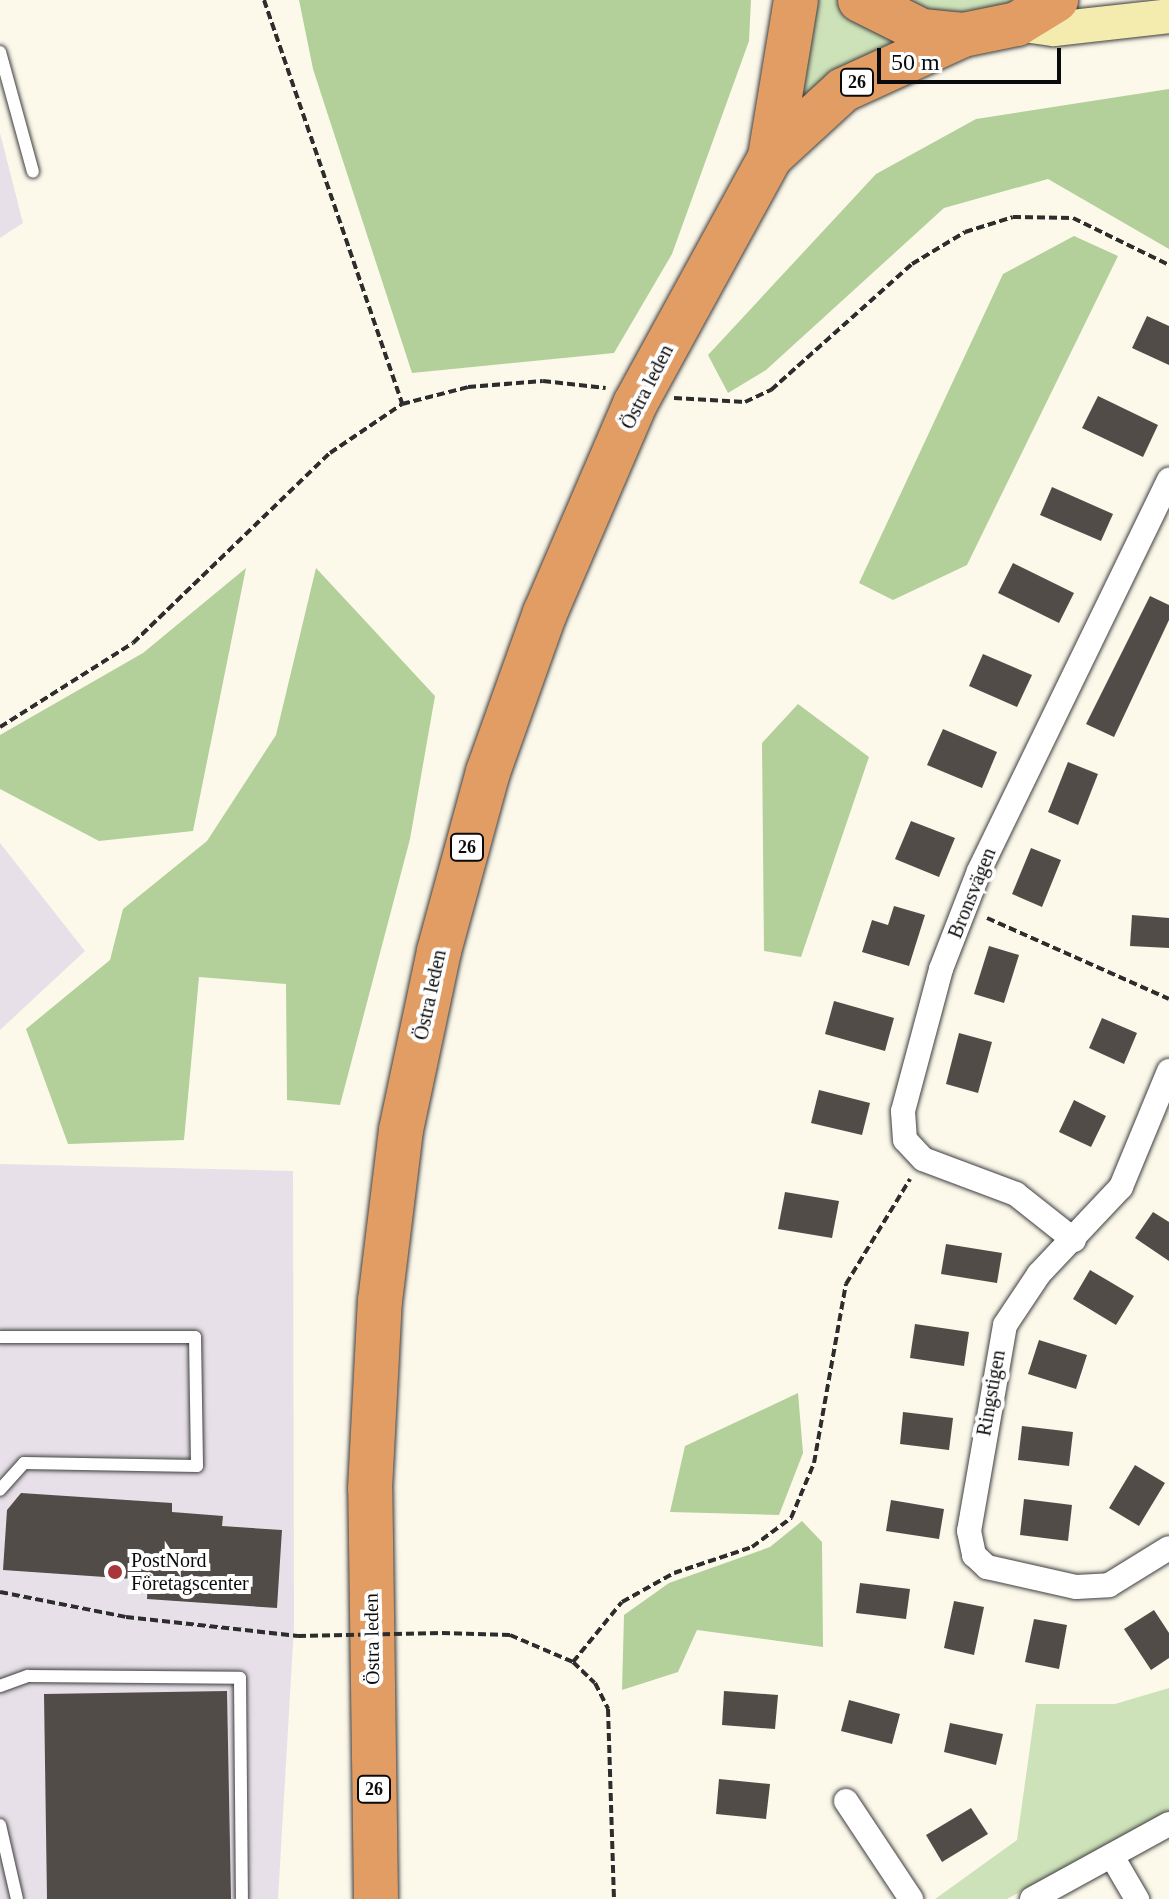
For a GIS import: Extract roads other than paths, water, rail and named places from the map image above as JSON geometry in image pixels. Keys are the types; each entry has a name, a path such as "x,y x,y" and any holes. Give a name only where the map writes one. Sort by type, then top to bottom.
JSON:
{"highway":[{"name":"Östra leden","path":"770,157 796,0"},
{"name":"26","path":"860,0 922,31 963,35 1017,24 1056,0"},
{"name":"Östra leden","path":"376,1899 370,1489 380,1301 401,1130 439,951 488,772 545,613 635,404 770,157 843,90 963,35"}],"main road":[{"path":"1017,24 1054,29 1169,16"}],"street":[{"name":"Bronsvägen","path":"1074,1240 1016,1194 923,1159 905,1140 903,1111 941,969 979,871 1169,480"},
{"name":"Ringstigen","path":"1169,1071 1121,1187 1005,1325 969,1531 974,1555 987,1567 1076,1587 1109,1585 1169,1548"},
{"path":"846,1801 911,1899"},
{"path":"1032,1899 1113,1858 1169,1824"},
{"path":"1113,1858 1137,1899"}],"lane":[{"path":"0,52 33,172"},
{"path":"0,1337 195,1337 197,1466 24,1463 0,1490"},
{"path":"0,1686 28,1676 240,1678 242,1899"},
{"path":"0,1825 17,1899"}],"place":[{"name":"PostNord Företagscenter","path":"115,1572"}]}
